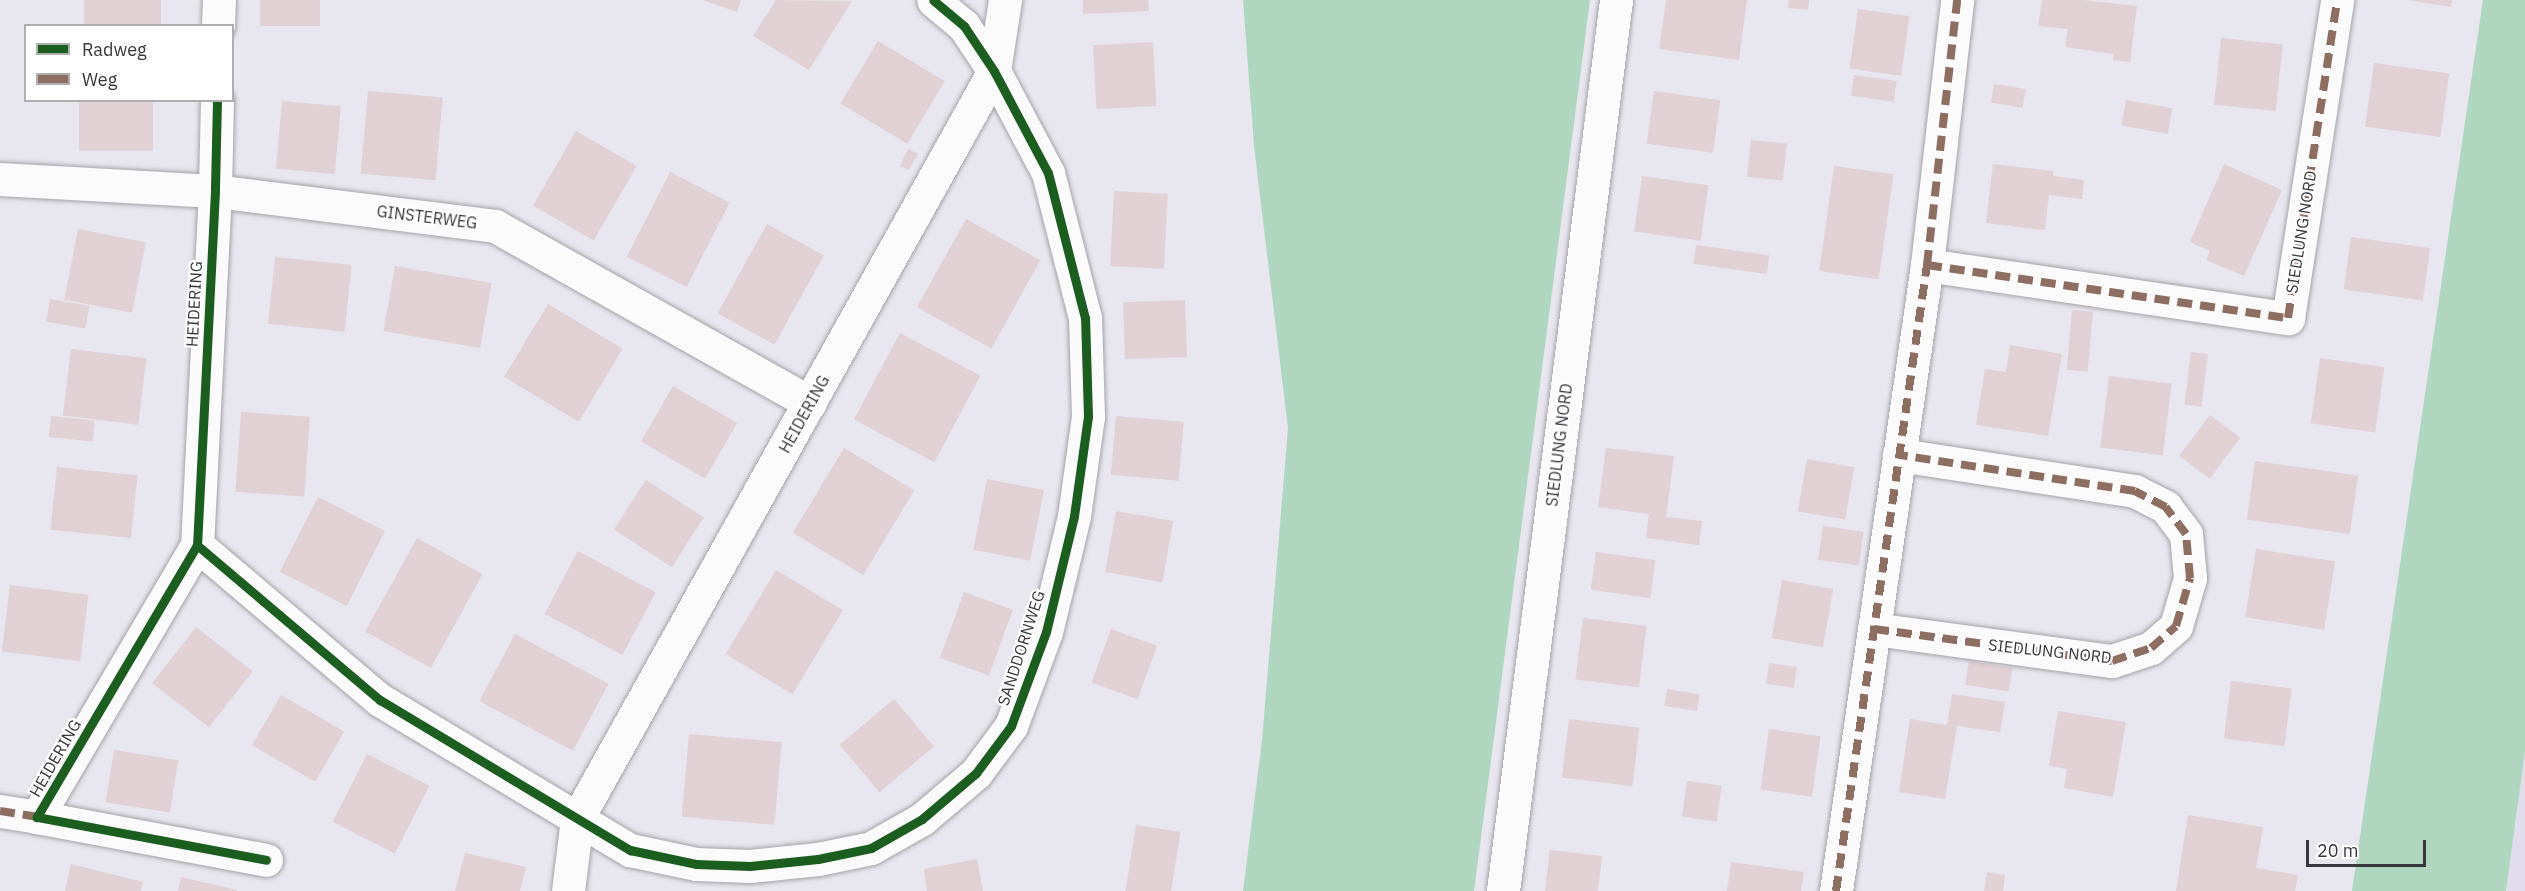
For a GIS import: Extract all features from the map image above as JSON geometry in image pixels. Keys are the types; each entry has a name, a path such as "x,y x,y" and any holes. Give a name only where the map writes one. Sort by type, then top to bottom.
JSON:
{"street":[{"path":"218,24 219,0"},
{"name":"SANDDORNWEG","path":"578,819 630,850 696,864 750,866 818,860 871,848 922,819 976,773 1011,726 1046,632 1074,516 1088,417 1086,318 1048,172 994,70 964,26 933,0"},
{"name":"HEIDERING","path":"568,891 578,819 994,70 1005,0"},
{"name":"SIEDLUNG NORD","path":"1503,891 1616,0"},
{"path":"1836,891 1927,265 1957,0"},
{"name":"SIEDLUNG NORD","path":"1927,265 2288,318 2337,0"},
{"name":"HEIDERING","path":"38,817 197,545 215,191 217,102"},
{"name":"GINSTERWEG","path":"0,179 215,191 495,226 810,403"},
{"name":"SIEDLUNG NORD","path":"1874,629 2112,661 2151,648 2176,627 2190,578 2186,534 2166,507 2135,491 1899,455"},
{"path":"197,545 380,700 578,819"},
{"name":"HEIDERING","path":"0,811 266,860"}],"shaded area":[{"path":"2525,751 2525,891 2506,891"}],"green space":[{"path":"1243,0 1590,0 1474,891 1243,891 1262,741 1288,428 1254,146"},
{"path":"2483,0 2525,0 2525,751 2506,891 2352,891"}],"building":[{"path":"84,0 161,0 161,24 84,24"},
{"path":"260,0 320,0 320,26 260,26"},
{"path":"703,0 741,0 737,12"},
{"path":"776,0 852,1 809,70 753,36"},
{"path":"1083,0 1148,0 1149,11 1083,14"},
{"path":"1666,0 1747,0 1739,60 1659,49"},
{"path":"1789,0 1809,0 1808,10 1788,8"},
{"path":"2042,0 2083,0 2137,6 2130,62 2113,60 2114,54 2065,47 2068,29 2038,26"},
{"path":"2408,0 2452,0 2451,7"},
{"path":"1858,9 1909,16 1901,76 1850,68"},
{"path":"2221,38 2283,44 2276,111 2214,105"},
{"path":"878,41 945,81 907,144 840,104"},
{"path":"1153,42 1156,106 1096,109 1093,45"},
{"path":"2374,63 2449,74 2440,137 2365,126"},
{"path":"1854,75 1897,81 1894,102 1851,96"},
{"path":"1994,84 2026,89 2023,108 1991,103"},
{"path":"368,91 443,98 435,180 361,174"},
{"path":"1654,91 1720,100 1713,153 1647,143"},
{"path":"2126,100 2172,108 2168,134 2121,126"},
{"path":"282,101 341,106 335,174 276,169"},
{"path":"79,102 153,102 153,151 79,151"},
{"path":"576,131 637,166 594,240 533,205"},
{"path":"1751,140 1787,144 1783,181 1747,177"},
{"path":"908,149 918,154 909,170 900,166"},
{"path":"1993,164 2053,171 2053,176 2084,180 2082,199 2049,195 2045,230 1986,223"},
{"path":"2224,164 2282,190 2244,276 2206,260 2210,251 2190,242"},
{"path":"1834,166 1893,174 1879,279 1819,271"},
{"path":"670,172 730,202 687,287 627,257"},
{"path":"1642,176 1708,185 1701,241 1634,231"},
{"path":"1114,191 1168,194 1164,269 1110,266"},
{"path":"966,219 1040,260 991,349 917,307"},
{"path":"767,224 824,256 774,345 718,313"},
{"path":"78,229 146,242 132,313 64,300"},
{"path":"2351,237 2430,248 2423,301 2344,289"},
{"path":"1696,245 1769,255 1767,274 1693,264"},
{"path":"275,257 352,265 345,332 268,324"},
{"path":"395,266 492,283 480,348 384,331"},
{"path":"50,299 89,306 85,329 46,322"},
{"path":"1185,300 1187,357 1125,359 1123,302"},
{"path":"548,304 623,349 579,422 504,377"},
{"path":"2072,310 2093,312 2088,372 2067,370"},
{"path":"900,333 980,376 934,462 854,420"},
{"path":"2010,345 2062,354 2048,436 1976,425 1985,369 2006,372"},
{"path":"71,349 146,358 138,425 63,416"},
{"path":"2191,352 2208,354 2201,407 2185,405"},
{"path":"2320,358 2384,367 2375,432 2311,423"},
{"path":"2109,376 2172,384 2163,455 2100,447"},
{"path":"673,386 737,423 705,478 641,441"},
{"path":"241,412 310,417 304,497 235,492"},
{"path":"2210,415 2240,438 2210,479 2179,456"},
{"path":"51,416 95,421 93,441 49,437"},
{"path":"1116,416 1184,422 1179,481 1111,475"},
{"path":"844,448 914,490 863,575 793,533"},
{"path":"1606,448 1674,456 1666,517 1702,521 1699,545 1646,538 1649,514 1598,507"},
{"path":"1807,459 1854,467 1845,520 1798,511"},
{"path":"2255,461 2358,475 2350,534 2247,519"},
{"path":"57,467 138,475 131,538 50,530"},
{"path":"987,479 1044,490 1030,561 973,550"},
{"path":"646,480 704,518 672,567 614,529"},
{"path":"318,497 385,531 347,606 280,572"},
{"path":"1116,511 1173,521 1162,582 1105,572"},
{"path":"1823,526 1864,532 1859,565 1818,560"},
{"path":"417,538 483,574 431,668 365,632"},
{"path":"2256,549 2335,562 2324,630 2245,617"},
{"path":"578,551 656,592 622,655 545,614"},
{"path":"1596,552 1655,560 1650,598 1591,590"},
{"path":"776,570 843,610 792,694 726,654"},
{"path":"1782,580 1833,589 1823,647 1772,638"},
{"path":"10,585 88,595 80,661 2,652"},
{"path":"964,592 1013,610 989,676 940,658"},
{"path":"1583,618 1647,626 1639,687 1575,680"},
{"path":"196,627 253,671 209,727 152,683"},
{"path":"1111,629 1157,646 1138,699 1092,683"},
{"path":"515,634 609,684 573,751 479,701"},
{"path":"1969,661 2012,668 2009,692 1965,685"},
{"path":"1769,663 1797,667 1794,688 1766,684"},
{"path":"2231,681 2292,688 2284,746 2224,739"},
{"path":"1667,689 1700,694 1697,711 1664,706"},
{"path":"1952,694 2005,702 2000,732 1957,726 1945,799 1899,792 1910,719 1947,725"},
{"path":"281,695 344,732 315,782 252,745"},
{"path":"894,699 934,746 879,792 840,745"},
{"path":"2058,711 2126,722 2113,797 2064,788 2067,769 2049,766"},
{"path":"1569,719 1639,728 1632,786 1562,778"},
{"path":"1769,729 1820,736 1812,797 1761,789"},
{"path":"689,734 782,742 774,825 682,817"},
{"path":"114,750 178,760 170,813 106,802"},
{"path":"367,754 429,786 395,853 332,822"},
{"path":"1687,781 1722,786 1717,822 1682,817"},
{"path":"2188,815 2263,827 2256,868 2298,875 2295,891 2176,891"},
{"path":"1136,825 1180,832 1171,891 1126,891"},
{"path":"1550,850 1602,856 1598,891 1545,891"},
{"path":"465,853 526,867 520,891 455,891"},
{"path":"977,859 983,891 927,891 924,869"},
{"path":"1731,862 1804,872 1801,891 1727,891"},
{"path":"71,864 143,882 141,891 65,891"},
{"path":"1987,872 2005,875 2003,891 1984,891"},
{"path":"181,877 237,890 178,891"}],"marked path":[{"path":"1836,891 1927,265 1957,0"},
{"path":"1927,265 2288,318 2337,0"},
{"path":"1874,629 2112,661 2151,648 2176,626 2190,578 2186,534 2166,507 2135,491 1899,455"},
{"path":"0,811 37,817"}],"cycle path":[{"path":"197,545 380,700 630,850 696,864 750,866 818,859 871,848 922,819 976,773 1011,726 1046,632 1074,516 1088,417 1085,318 1048,173 994,71 964,26 933,0"},
{"path":"217,102 215,191 197,545 37,817 266,860"}]}
